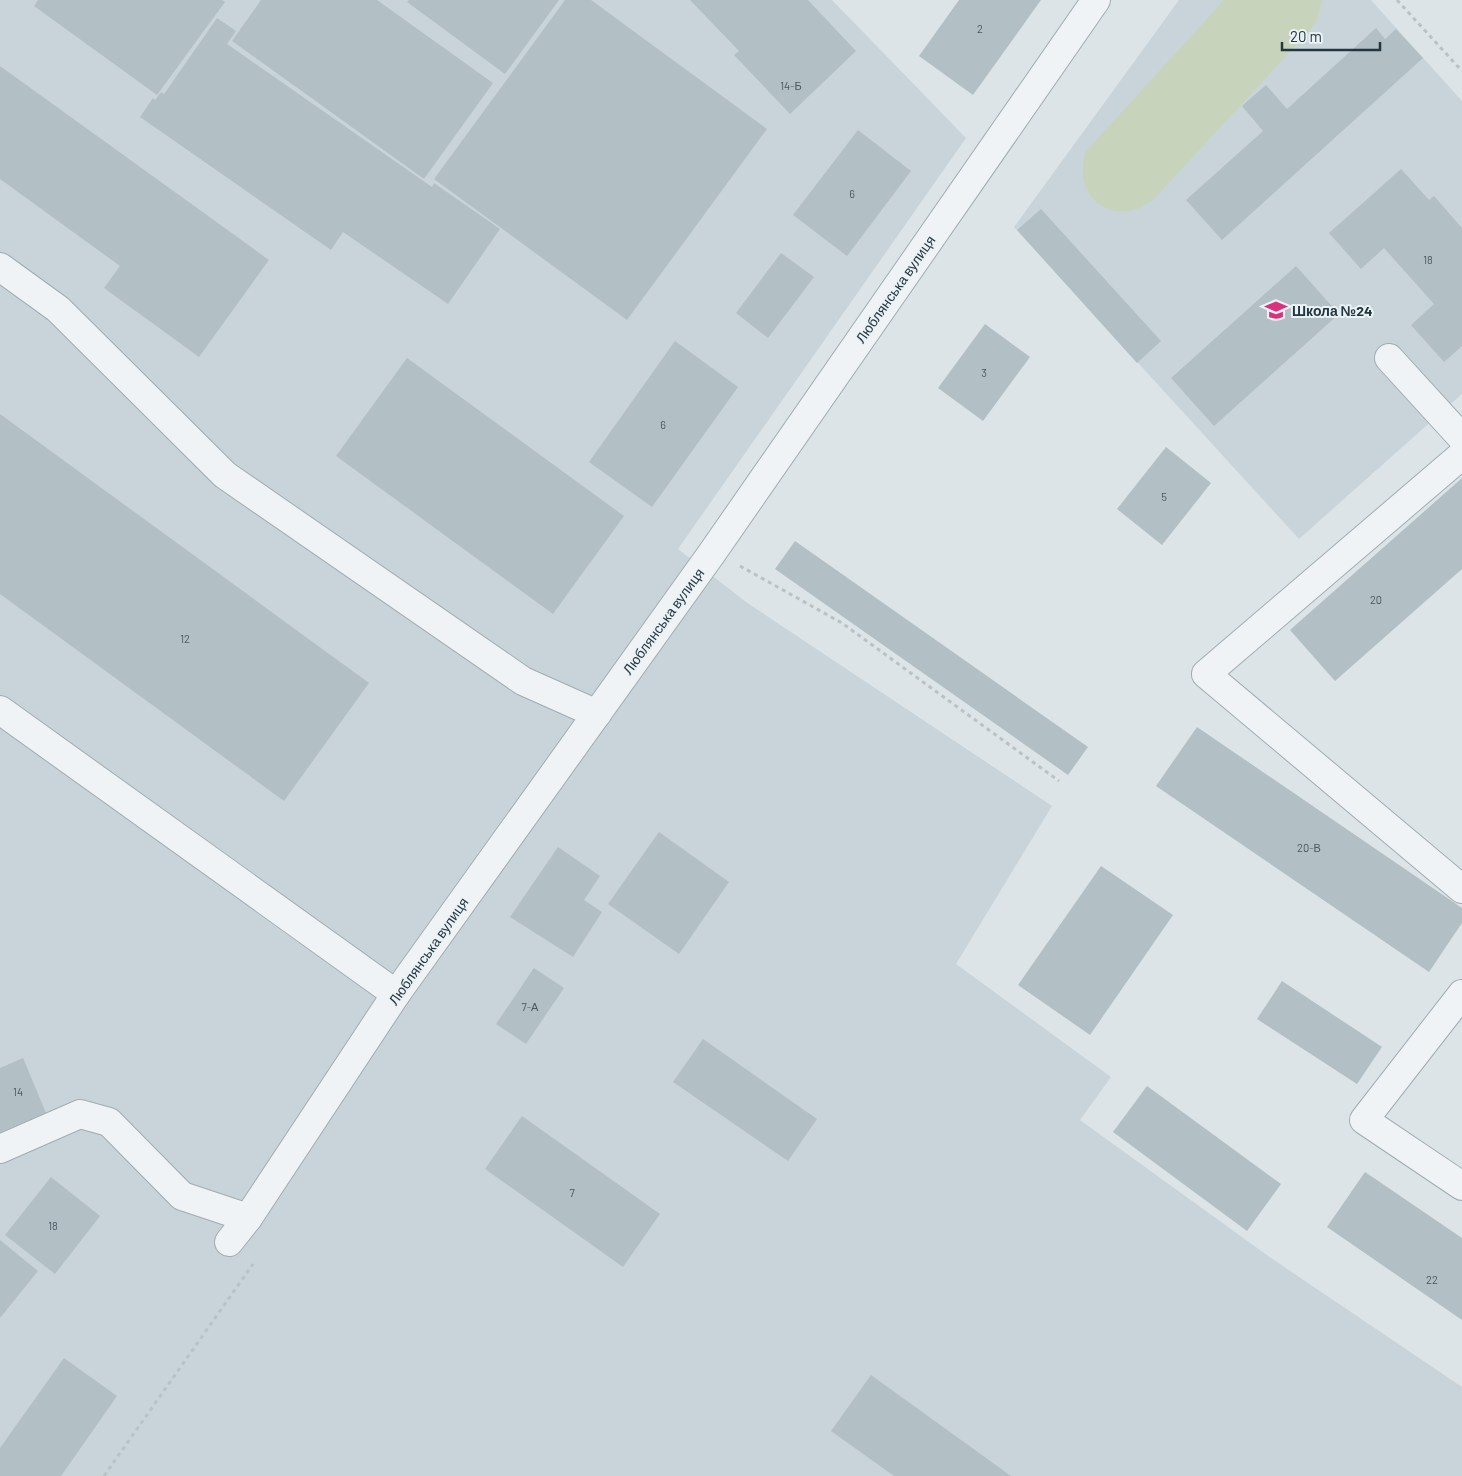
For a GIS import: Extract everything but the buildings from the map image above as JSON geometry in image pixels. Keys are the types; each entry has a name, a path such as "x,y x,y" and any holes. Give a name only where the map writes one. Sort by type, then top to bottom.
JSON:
{"street":[{"name":"Люблянська вулиця","path":"230,1242 248,1218 396,994 712,553 1096,0"},
{"path":"0,267 58,309 225,475 523,681 597,714"},
{"path":"1389,358 1462,438"},
{"path":"1462,455 1206,674 1462,889"},
{"path":"0,710 396,994"},
{"path":"1462,994 1364,1120 1462,1186"},
{"path":"0,1149 80,1114 94,1117 109,1122 182,1196 248,1218"}],"path":[{"path":"1397,0 1462,71"},
{"path":"712,553 767,580 842,623 1059,781"},
{"path":"104,1476 257,1258"}],"shaded area":[{"path":"0,0 832,0 966,138 678,549 746,602 1052,806 956,964 1111,1077 1080,1120 1271,1258 1462,1387 1462,1476 0,1476"},
{"name":"Школа №24","path":"1179,0 1371,0 1462,101 1462,394 1299,539 1014,227"}],"green space":[{"path":"1224,0 1322,0 1317,20 1311,29 1153,200 1138,208 1124,211 1110,210 1099,204 1090,195 1084,182 1083,168 1086,151"}],"place":[{"name":"Школа №24","path":"1276,310"}]}
